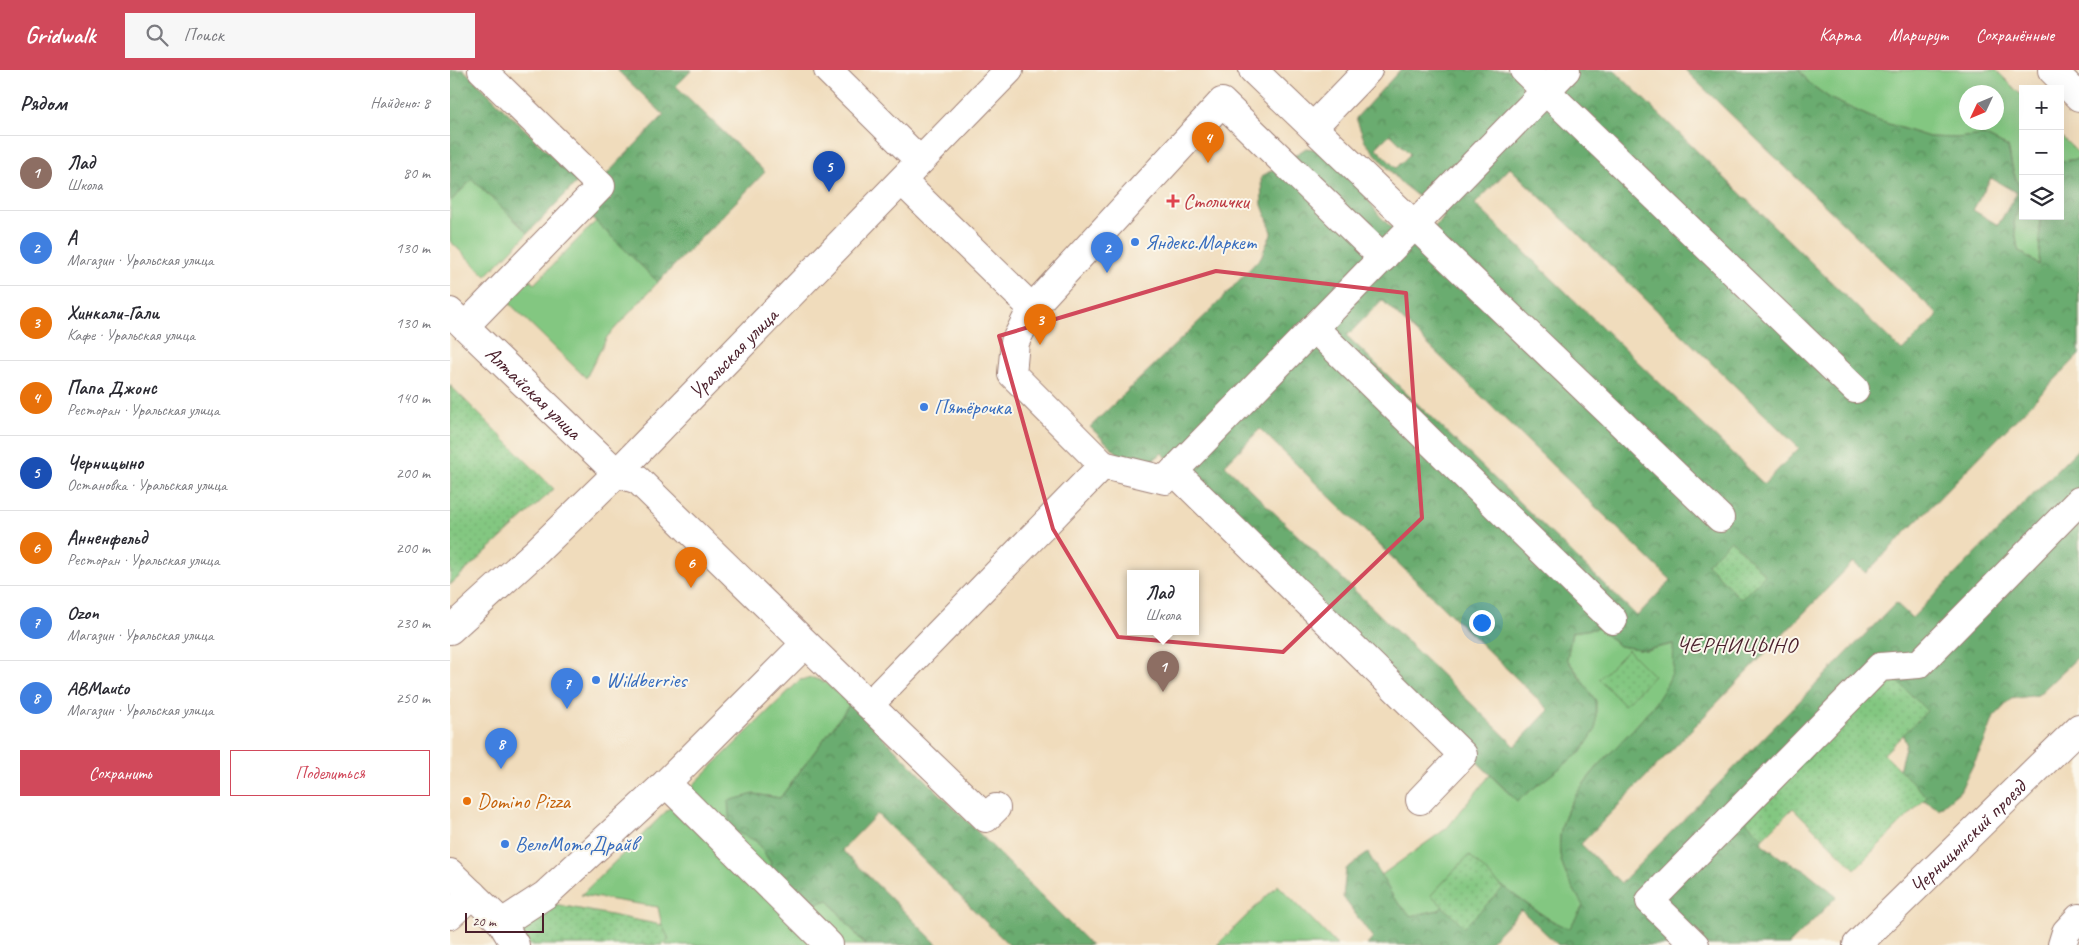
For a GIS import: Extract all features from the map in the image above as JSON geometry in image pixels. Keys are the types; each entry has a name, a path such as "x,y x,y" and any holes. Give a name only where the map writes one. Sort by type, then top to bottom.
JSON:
{"main road":[{"path":"457,319 601,186 482,70"},
{"path":"828,70 920,161"},
{"name":"Уральская улица","path":"450,630 522,565 617,473 1009,70"},
{"path":"1253,70 1720,518"},
{"path":"1313,128 1368,70"},
{"path":"1524,70 1855,389"},
{"path":"1383,258 1222,102 1032,308 1015,342 1012,374 1103,465 1165,480 1383,258 1566,70"},
{"path":"2052,70 2079,97"},
{"path":"902,181 1032,308"},
{"name":"Алтайская улица","path":"457,319 617,473"},
{"path":"1314,328 1613,620"},
{"path":"869,705 1103,465"},
{"path":"1174,471 1462,755 1420,800"},
{"path":"617,473 638,480 986,818 996,808"},
{"path":"1695,945 1650,901 1880,667 1919,664 2079,501"},
{"path":"450,872 508,934 544,895 666,783 805,644"},
{"name":"Черницынский проезд","path":"1857,945 2079,728"},
{"path":"666,783 829,945"},
{"path":"450,915 472,894"},
{"path":"2062,945 2066,932 2079,918"}],"highlighted area":[{"path":"1216,271 1406,293 1422,518 1283,652 1118,637 1053,529 999,336"}],"green space":[{"path":"450,70 464,70 578,181 528,233 472,179 450,202"},
{"path":"617,70 692,70 676,86 765,172 658,282 586,212 606,175 664,115"},
{"path":"1400,70 1614,70 1902,351 1938,315 1685,70 1799,70 1810,84 1831,99 1879,121 1929,137 1956,138 1984,135 2008,147 2013,171 2019,186 2019,205 2014,223 2018,250 2039,265 2040,220 2064,220 2064,161 2079,159 2079,355 1866,573 1853,562 1581,844 1621,883 1896,603 1912,618 2079,448 2079,656 2038,695 2011,699 1994,717 1984,743 1960,791 1939,809 1915,795 1899,770 1906,743 1895,717 1771,817 1761,843 1781,858 1806,871 1837,896 1789,945 1558,945 1521,910 1487,945 1367,945 1373,938 1343,897 1346,869 1368,853 1394,898 1411,916 1439,910 1481,872 1535,910 1569,929 1583,906 1569,881 1561,861 1561,828 1571,804 1585,782 1642,719 1659,697 1671,675 1673,644 1646,650 1619,646 1599,628 1572,632 1567,659 1596,701 1596,729 1581,752 1517,801 1162,453 1138,473 1090,427 1215,306 1261,257 1272,232 1262,205 1261,177 1306,148 1334,152 1379,215 1398,234 1425,237 1444,217 1401,183 1365,142 1356,118","holes":["1390,134 1410,154 1396,168 1376,148","1510,168 1799,448 1764,484 1475,204","1991,178 2017,193 1998,225 1973,210","1382,300 1671,580 1637,616 1347,336","1260,429 1549,710 1515,746 1225,465"]},
{"path":"1799,70 1996,70 2019,93 2019,186 2013,171 2008,147 1984,135 1956,138 1929,137 1879,121 1831,99 1810,84"},
{"path":"2064,139 2079,154 2079,159 2064,161"},
{"path":"472,179 528,233 486,276 450,241 450,202"},
{"path":"2019,205 2019,220 2040,220 2040,265 2018,250 2014,223"},
{"path":"596,221 658,282 607,337 586,378 504,298 525,275 534,284"},
{"path":"450,385 554,489 450,585"},
{"path":"1731,540 1765,575 1741,599 1707,564"},
{"path":"1599,628 1619,646 1646,650 1674,644 1673,667 1672,674 1660,697 1585,782 1571,804 1561,828 1561,861 1573,888 1584,906 1569,930 1546,917 1481,872 1439,910 1411,916 1394,898 1380,876 1447,828 1490,775 1517,801 1582,679 1567,659 1572,632"},
{"path":"1628,650 1654,676 1624,705 1599,679"},
{"path":"1891,675 1927,711 1884,754 1927,797 1855,869 1793,808 1763,838 1746,821"},
{"path":"813,678 825,682 850,704 780,798 754,794 756,841 802,908 828,900 865,945 666,945 658,907 581,895 800,680"},
{"path":"850,704 1091,945 1009,945 877,814 842,850 938,945 865,945 828,900 802,908 757,886 771,863 756,841 730,829 728,801 754,794 780,798"},
{"path":"1469,855 1503,888 1464,927 1431,895"},
{"path":"1278,885 1337,945 1217,945"},
{"path":"544,902 662,925 669,939 663,945 529,945 515,931"}],"place":[{"name":"Папа Джонс","path":"1208,163"},
{"name":"Черницыно","path":"829,192"},
{"name":"Столички","path":"1173,201"},
{"name":"Яндекс.Маркет","path":"1135,242"},
{"name":"А","path":"1107,273"},
{"name":"Хинкали-Гали","path":"1040,345"},
{"name":"Пятёрочка","path":"924,407"},
{"name":"Анненфельд","path":"691,588"},
{"name":"Wildberries","path":"596,680"},
{"name":"Лад","path":"1163,692"},
{"name":"Ozon","path":"567,709"},
{"name":"ABMauto","path":"501,769"},
{"name":"Domino Pizza","path":"467,801"},
{"name":"ВелоМотоДрайв","path":"505,844"}],"district":[{"name":"ЧЕРНИЦЫНО","path":"1737,645"}]}
